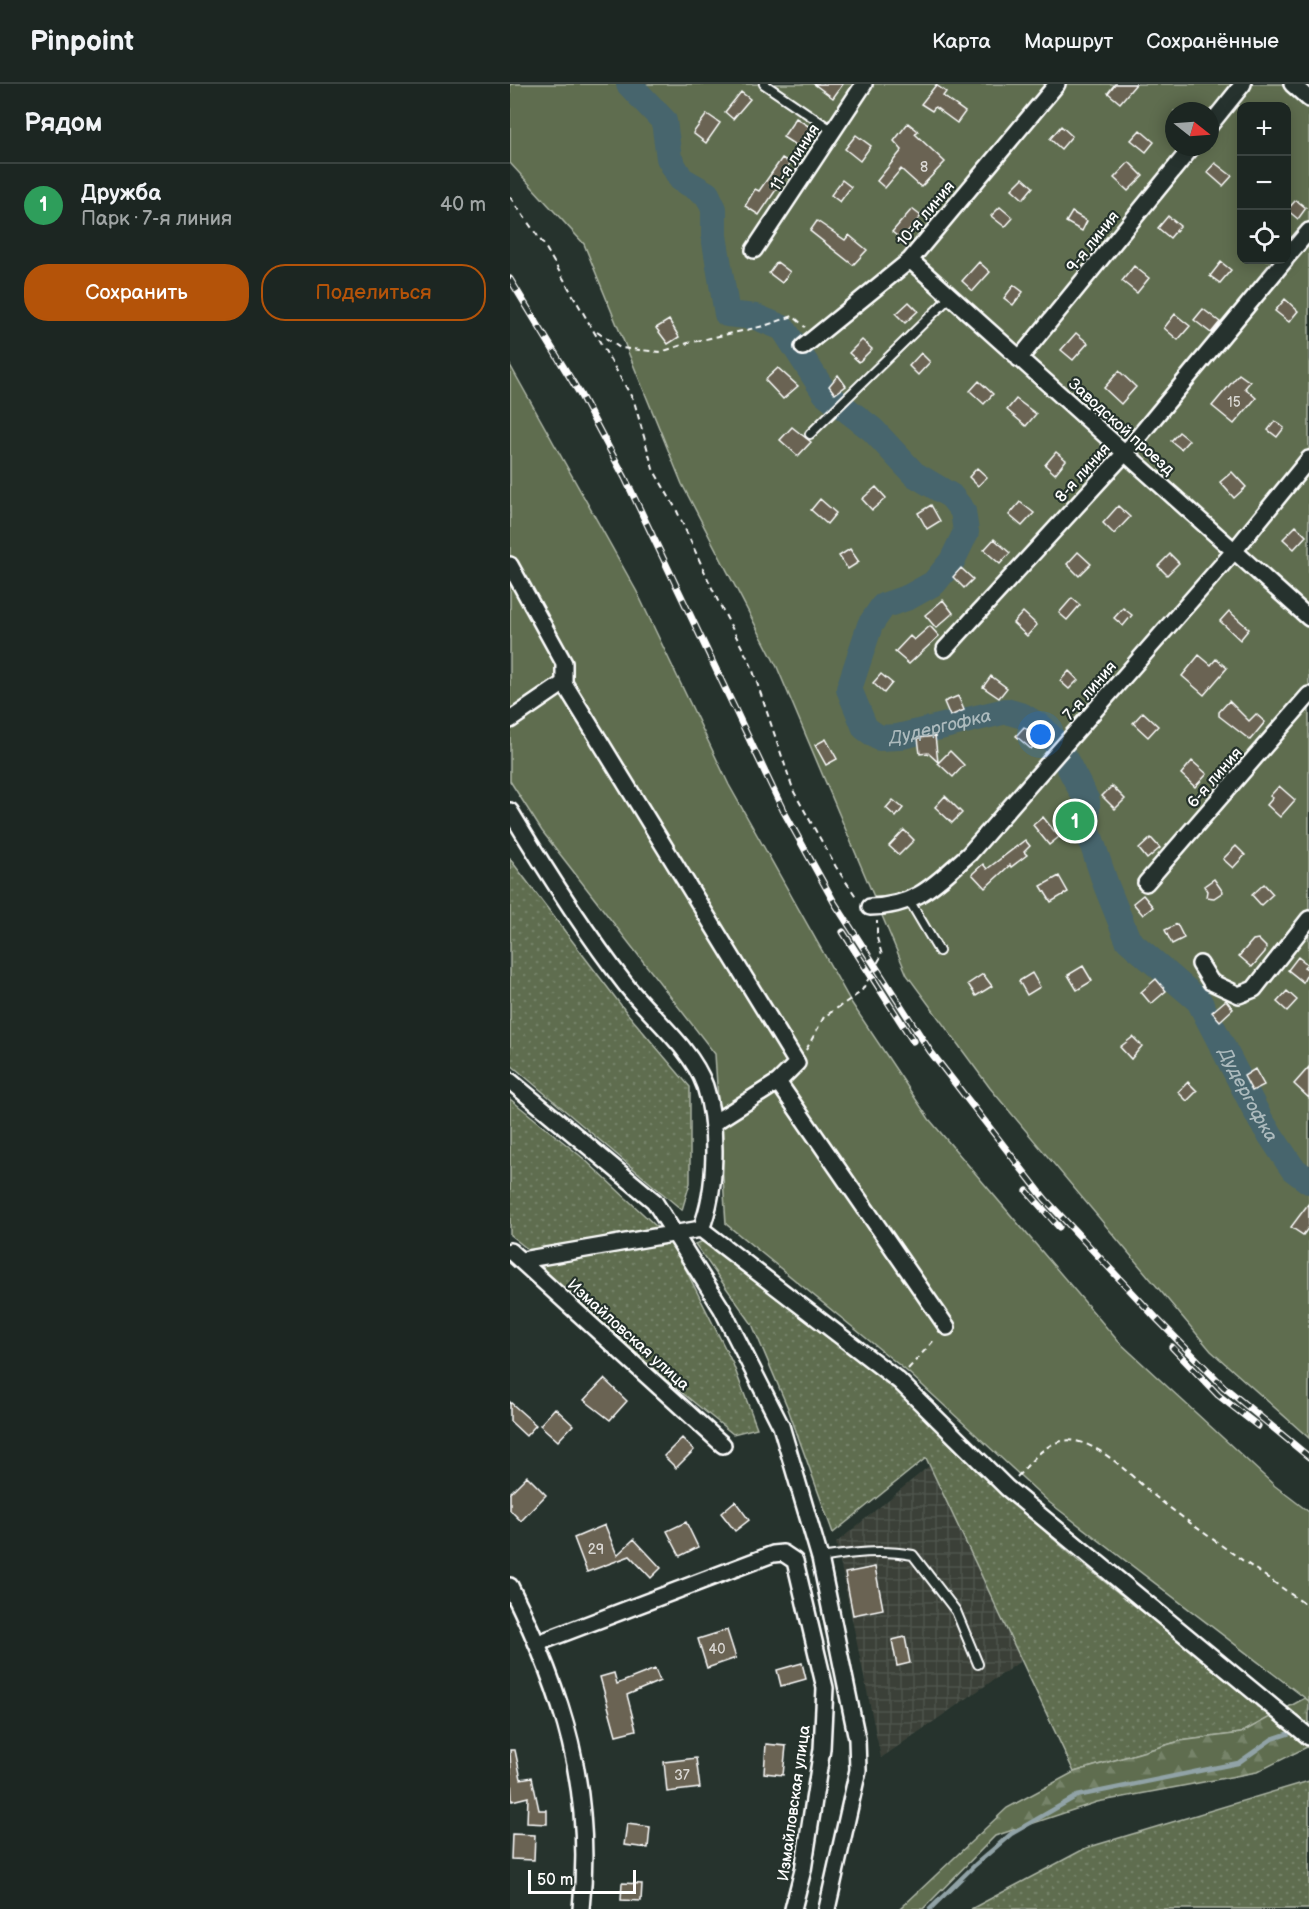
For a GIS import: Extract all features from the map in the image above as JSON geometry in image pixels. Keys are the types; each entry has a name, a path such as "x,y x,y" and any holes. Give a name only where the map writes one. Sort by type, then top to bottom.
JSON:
{"street":[{"name":"11-я линия","path":"754,250 864,84"},
{"name":"10-я линия","path":"803,347 910,260 1057,84"},
{"path":"1219,114 1243,84"},
{"path":"1292,84 1309,99"},
{"name":"9-я линия","path":"1019,358 1185,156"},
{"name":"8-я линия","path":"1291,253 1309,231"},
{"name":"Заводской проезд","path":"910,260 1309,618"},
{"name":"8-я линия","path":"945,649 1125,453 1282,264"},
{"name":"7-я линия","path":"873,907 893,906 919,896 969,854 1235,550 1309,459"},
{"path":"510,565 564,663 564,683 797,1063 778,1082 715,1122"},
{"path":"510,720 564,683"},
{"name":"6-я линия","path":"1146,883 1309,695"},
{"path":"510,811 578,921 628,987 687,1055 704,1083 715,1122 709,1209 701,1229"},
{"path":"1200,964 1211,982 1219,987 1239,995 1247,992 1254,989 1309,919"},
{"path":"510,1081 654,1201 722,1309 781,1426 820,1558 857,1739 858,1770 827,1909"},
{"path":"778,1082 947,1327"},
{"path":"516,1255 676,1235 701,1229"},
{"path":"701,1229 899,1381 1007,1488 1309,1737"},
{"name":"Измайловская улица","path":"516,1255 723,1445"},
{"name":"Измайловская улица","path":"538,1643 773,1554 787,1554 795,1561 825,1688 822,1749 803,1870 793,1909"},
{"path":"510,1586 538,1643 570,1736 582,1798 584,1878 581,1909"}],"lane":[{"path":"764,84 833,131"},
{"path":"810,434 950,297"},
{"path":"909,900 939,951"},
{"path":"820,1558 880,1550 913,1555 956,1611 978,1664"}],"path":[{"path":"510,197 544,245 634,401 653,469 676,509 751,665 794,792 836,867 858,900 873,907 882,955 861,992 824,1017 797,1063"},
{"path":"595,330 620,348 661,352 688,343 764,326 793,316"},
{"path":"899,1381 921,1352 947,1327"},
{"path":"1007,1488 1042,1450 1056,1442 1075,1441 1096,1448 1161,1501 1309,1607"}],"shaded area":[{"path":"929,1466 1021,1661 881,1758 836,1543"}],"green space":[{"path":"510,84 1309,84 1309,1438 1211,1351 990,1088 907,975 777,667 682,484 584,244 510,163"},
{"path":"510,365 637,592 729,785 851,1002 929,1119 1118,1341 1275,1486 1309,1512 1309,1701 1050,1503 909,1373 726,1224 715,1054 542,831 510,781"},
{"path":"510,859 627,1013 690,1087 690,1183 682,1210 510,1064"},
{"path":"510,1099 583,1158 657,1227 530,1251 510,1235"},
{"path":"707,1240 899,1391 950,1439 973,1467 1076,1559 1273,1716 1241,1733 1180,1741 1074,1772 926,1458 833,1533 787,1406 752,1324 695,1244"},
{"path":"672,1242 733,1364 757,1428 733,1434 649,1366 547,1276 542,1265"},
{"path":"1305,1698 1309,1701 1309,1746 1257,1772 1097,1802 995,1836 923,1909 900,1909 1007,1808 1074,1772 1180,1741 1241,1733"},
{"path":"1309,1781 1309,1909 971,1909 1086,1848"}],"building":[{"path":"814,84 843,84 833,98"},
{"path":"1115,84 1136,84 1120,103 1108,93"},
{"path":"936,85 946,92 943,96 965,112 957,123 935,107 932,111 921,104"},
{"path":"741,92 750,99 733,119 725,112"},
{"path":"707,114 720,123 706,143 693,133"},
{"path":"796,118 813,129 800,148 783,137"},
{"path":"908,123 918,131 915,134 945,162 921,187 901,169 885,188 877,181 902,150 894,141"},
{"path":"1061,126 1072,136 1061,149 1050,139"},
{"path":"1140,130 1154,142 1146,152 1131,140"},
{"path":"856,135 871,146 860,161 845,149"},
{"path":"782,158 790,163 781,177 784,178 759,215 745,206 755,189 759,191"},
{"path":"1129,162 1143,176 1128,191 1114,178"},
{"path":"1215,163 1232,176 1223,186 1207,172"},
{"path":"1023,178 1033,187 1023,199 1012,189"},
{"path":"842,180 851,187 840,202 831,195"},
{"path":"1296,200 1306,208 1298,219 1291,213 1291,206"},
{"path":"1000,207 1013,218 1005,227 991,216"},
{"path":"912,209 921,216 901,239 892,232"},
{"path":"1072,212 1087,221 1082,231 1066,222"},
{"path":"1168,216 1180,226 1170,238 1158,228"},
{"path":"817,221 845,240 849,235 867,250 853,265 810,231"},
{"path":"777,262 790,272 782,283 769,273"},
{"path":"979,262 990,272 973,291 962,281"},
{"path":"1221,262 1231,270 1220,283 1210,276"},
{"path":"1134,266 1149,278 1137,293 1122,281"},
{"path":"1014,285 1023,292 1013,305 1004,298"},
{"path":"1285,299 1298,311 1289,322 1275,311"},
{"path":"909,302 918,311 905,323 896,314"},
{"path":"1203,309 1220,322 1211,333 1194,320"},
{"path":"1175,314 1190,326 1178,340 1164,328"},
{"path":"669,320 679,337 668,344 656,328"},
{"path":"1076,333 1088,343 1073,360 1061,350"},
{"path":"862,340 872,349 859,362 849,353"},
{"path":"921,353 930,362 918,375 909,366"},
{"path":"778,368 798,386 783,399 765,380"},
{"path":"1119,371 1136,387 1121,404 1104,388"},
{"path":"1239,374 1250,382 1245,388 1256,398 1234,424 1212,406"},
{"path":"838,375 846,386 835,394 829,386"},
{"path":"979,381 993,394 984,404 970,391"},
{"path":"1016,399 1036,414 1026,426 1007,410"},
{"path":"1275,421 1284,428 1277,437 1268,430"},
{"path":"792,427 811,442 798,456 780,440"},
{"path":"1179,432 1189,440 1181,449 1171,441"},
{"path":"1056,452 1066,460 1055,474 1045,465"},
{"path":"977,468 987,477 978,486 969,477"},
{"path":"1232,472 1246,487 1234,498 1220,482"},
{"path":"876,487 886,498 872,510 862,499"},
{"path":"820,499 836,513 827,524 811,510"},
{"path":"1020,502 1034,513 1022,526 1009,515"},
{"path":"931,505 940,521 927,529 918,513"},
{"path":"1118,506 1130,517 1114,534 1103,523"},
{"path":"1296,526 1306,536 1294,549 1283,539"},
{"path":"994,539 1010,553 1000,564 984,550"},
{"path":"850,549 859,562 848,569 839,556"},
{"path":"1078,552 1091,564 1079,576 1067,564"},
{"path":"1170,554 1179,563 1167,575 1158,566"},
{"path":"961,568 973,579 964,588 953,577"},
{"path":"1072,598 1080,605 1067,620 1059,613"},
{"path":"943,600 953,613 936,628 925,615"},
{"path":"1123,608 1132,615 1123,626 1114,618"},
{"path":"1229,611 1249,629 1240,640 1220,621"},
{"path":"1023,612 1037,625 1027,636 1013,623"},
{"path":"930,626 939,636 909,664 895,652 910,636 914,640"},
{"path":"1199,655 1211,665 1216,659 1227,668 1204,695 1182,676"},
{"path":"1069,671 1078,680 1069,689 1060,681"},
{"path":"881,674 892,683 884,693 873,683"},
{"path":"991,676 1007,688 999,698 983,687"},
{"path":"958,696 964,710 950,716 944,702"},
{"path":"1229,701 1249,721 1256,714 1265,722 1250,740 1219,716 1219,712"},
{"path":"1143,712 1158,726 1148,737 1133,723"},
{"path":"1024,727 1039,740 1031,749 1016,736"},
{"path":"935,736 938,762 928,753 920,754 918,738"},
{"path":"826,739 837,759 826,765 815,745"},
{"path":"950,751 964,765 953,777 938,763"},
{"path":"1192,761 1207,774 1195,787 1181,774"},
{"path":"1112,786 1125,799 1115,809 1102,796"},
{"path":"1279,786 1295,800 1280,817 1267,805 1273,798 1270,796"},
{"path":"945,796 962,813 952,823 935,807"},
{"path":"893,800 903,808 896,817 886,808"},
{"path":"1043,817 1059,837 1049,845 1033,825"},
{"path":"904,830 914,840 899,855 889,846"},
{"path":"1151,838 1160,848 1147,859 1139,849"},
{"path":"1025,840 1030,846 1024,852 1027,855 1011,867 1010,865 985,888 972,874 983,864 987,869"},
{"path":"1236,846 1245,855 1233,868 1223,859"},
{"path":"1059,876 1068,892 1051,902 1041,886"},
{"path":"1214,879 1223,892 1214,898 1206,897 1207,891 1204,886"},
{"path":"1264,884 1273,894 1261,905 1252,895"},
{"path":"1143,895 1153,907 1143,915 1133,903"},
{"path":"1177,924 1184,938 1172,944 1165,930"},
{"path":"1258,939 1266,947 1265,952 1252,967 1239,956 1253,940"},
{"path":"1298,957 1307,964 1304,967 1309,970 1303,982 1288,970"},
{"path":"1083,966 1092,981 1077,990 1068,975"},
{"path":"1032,973 1040,987 1027,995 1019,981"},
{"path":"983,974 992,986 976,996 968,984"},
{"path":"1156,979 1166,991 1151,1004 1141,992"},
{"path":"1287,991 1297,1000 1287,1011 1277,1002"},
{"path":"1226,1000 1233,1009 1220,1021 1212,1012"},
{"path":"1133,1037 1142,1046 1131,1059 1120,1047"},
{"path":"1309,1067 1309,1098 1294,1084"},
{"path":"1255,1069 1264,1085 1252,1091 1244,1076"},
{"path":"1188,1082 1197,1091 1187,1101 1178,1092"},
{"path":"1309,1203 1309,1227 1303,1235 1291,1227"},
{"path":"604,1379 627,1401 610,1420 584,1400"},
{"path":"510,1402 536,1425 526,1436 510,1421"},
{"path":"555,1408 573,1425 558,1441 540,1425"},
{"path":"682,1438 694,1450 676,1468 664,1456"},
{"path":"527,1476 546,1495 521,1521 510,1510 510,1493"},
{"path":"735,1501 749,1520 735,1531 721,1513"},
{"path":"686,1522 698,1547 680,1556 667,1531"},
{"path":"605,1525 617,1555 634,1539 661,1568 651,1578 630,1556 587,1572 574,1538"},
{"path":"875,1567 883,1609 853,1615 845,1573"},
{"path":"727,1630 736,1658 707,1668 698,1639"},
{"path":"905,1637 910,1663 897,1666 892,1640"},
{"path":"802,1663 806,1679 781,1686 777,1670"},
{"path":"655,1669 660,1681 627,1695 636,1730 616,1735 600,1677 614,1673 617,1684"},
{"path":"766,1744 786,1746 783,1775 764,1773"},
{"path":"510,1750 515,1750 521,1779 532,1777 539,1810 547,1810 547,1824 527,1823 528,1797 512,1801"},
{"path":"696,1758 700,1788 667,1792 664,1762"},
{"path":"627,1824 650,1827 648,1848 624,1845"},
{"path":"512,1834 535,1835 534,1860 511,1859"},
{"path":"622,1883 642,1884 641,1901 621,1900"}],"waterway":[{"name":"Дудергофка","path":"629,84 664,121 669,158 681,179 707,194 714,209 714,236 727,314 756,317 783,328 825,393 873,430 914,474 951,496 963,511 966,532 952,561 934,583 909,597 883,606 870,625 849,689 865,728 879,738 898,737 1006,711 1023,716 1041,727 1057,744 1087,801 1087,828 1128,940 1199,1001 1261,1121 1293,1169 1309,1181"},
{"path":"930,1909 1011,1834 1077,1796 1238,1763 1272,1739 1290,1733"}],"railway":[{"path":"510,279 580,394 625,478 783,810 834,902 930,1051 1045,1199 1157,1319 1224,1387 1309,1457"},
{"path":"843,932 913,1041"},
{"path":"1027,1191 1059,1227"},
{"path":"1172,1347 1218,1395 1258,1426"}],"place":[{"name":"Дружба","path":"1075,821"}]}
